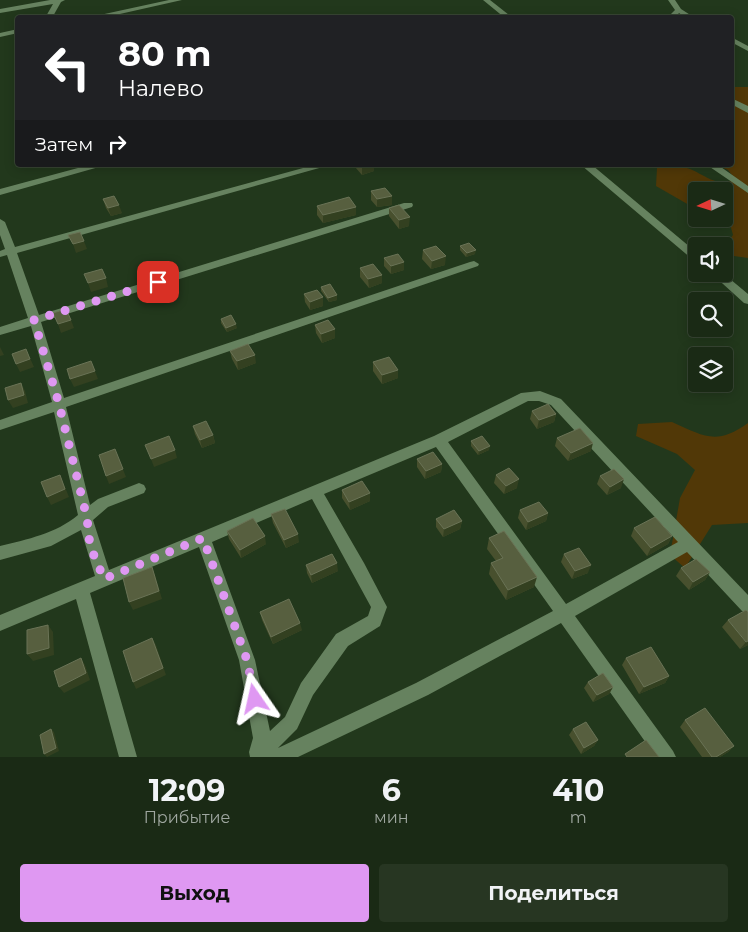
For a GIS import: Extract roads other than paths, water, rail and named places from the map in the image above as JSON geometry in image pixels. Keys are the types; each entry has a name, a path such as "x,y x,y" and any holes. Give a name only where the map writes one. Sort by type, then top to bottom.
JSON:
{"street":[{"path":"0,11 60,0"},
{"path":"50,15 60,0"},
{"path":"104,15 178,0"},
{"path":"486,0 506,15"},
{"path":"671,0 679,10 687,15"},
{"path":"673,15 679,10"},
{"path":"0,35 15,32"},
{"path":"734,42 748,49"},
{"path":"734,102 748,110"},
{"path":"0,192 27,182 92,167"},
{"path":"6,252 318,167"},
{"path":"588,167 688,250"},
{"path":"715,167 748,190"},
{"path":"0,331 408,206"},
{"path":"0,222 6,252 34,320 59,404 87,518 90,546 104,579"},
{"path":"0,425 474,264"},
{"path":"727,282 748,300"},
{"path":"0,623 439,440 526,396 540,396 556,402 748,606"},
{"path":"439,440 667,757"},
{"path":"0,553 46,541 70,530 103,503 139,489"},
{"path":"257,755 291,723 307,689 342,640 374,621 379,607 315,491"},
{"path":"203,538 247,660 262,738 257,755"},
{"path":"278,757 422,689 565,613 689,543"},
{"path":"81,588 128,757"}]}
